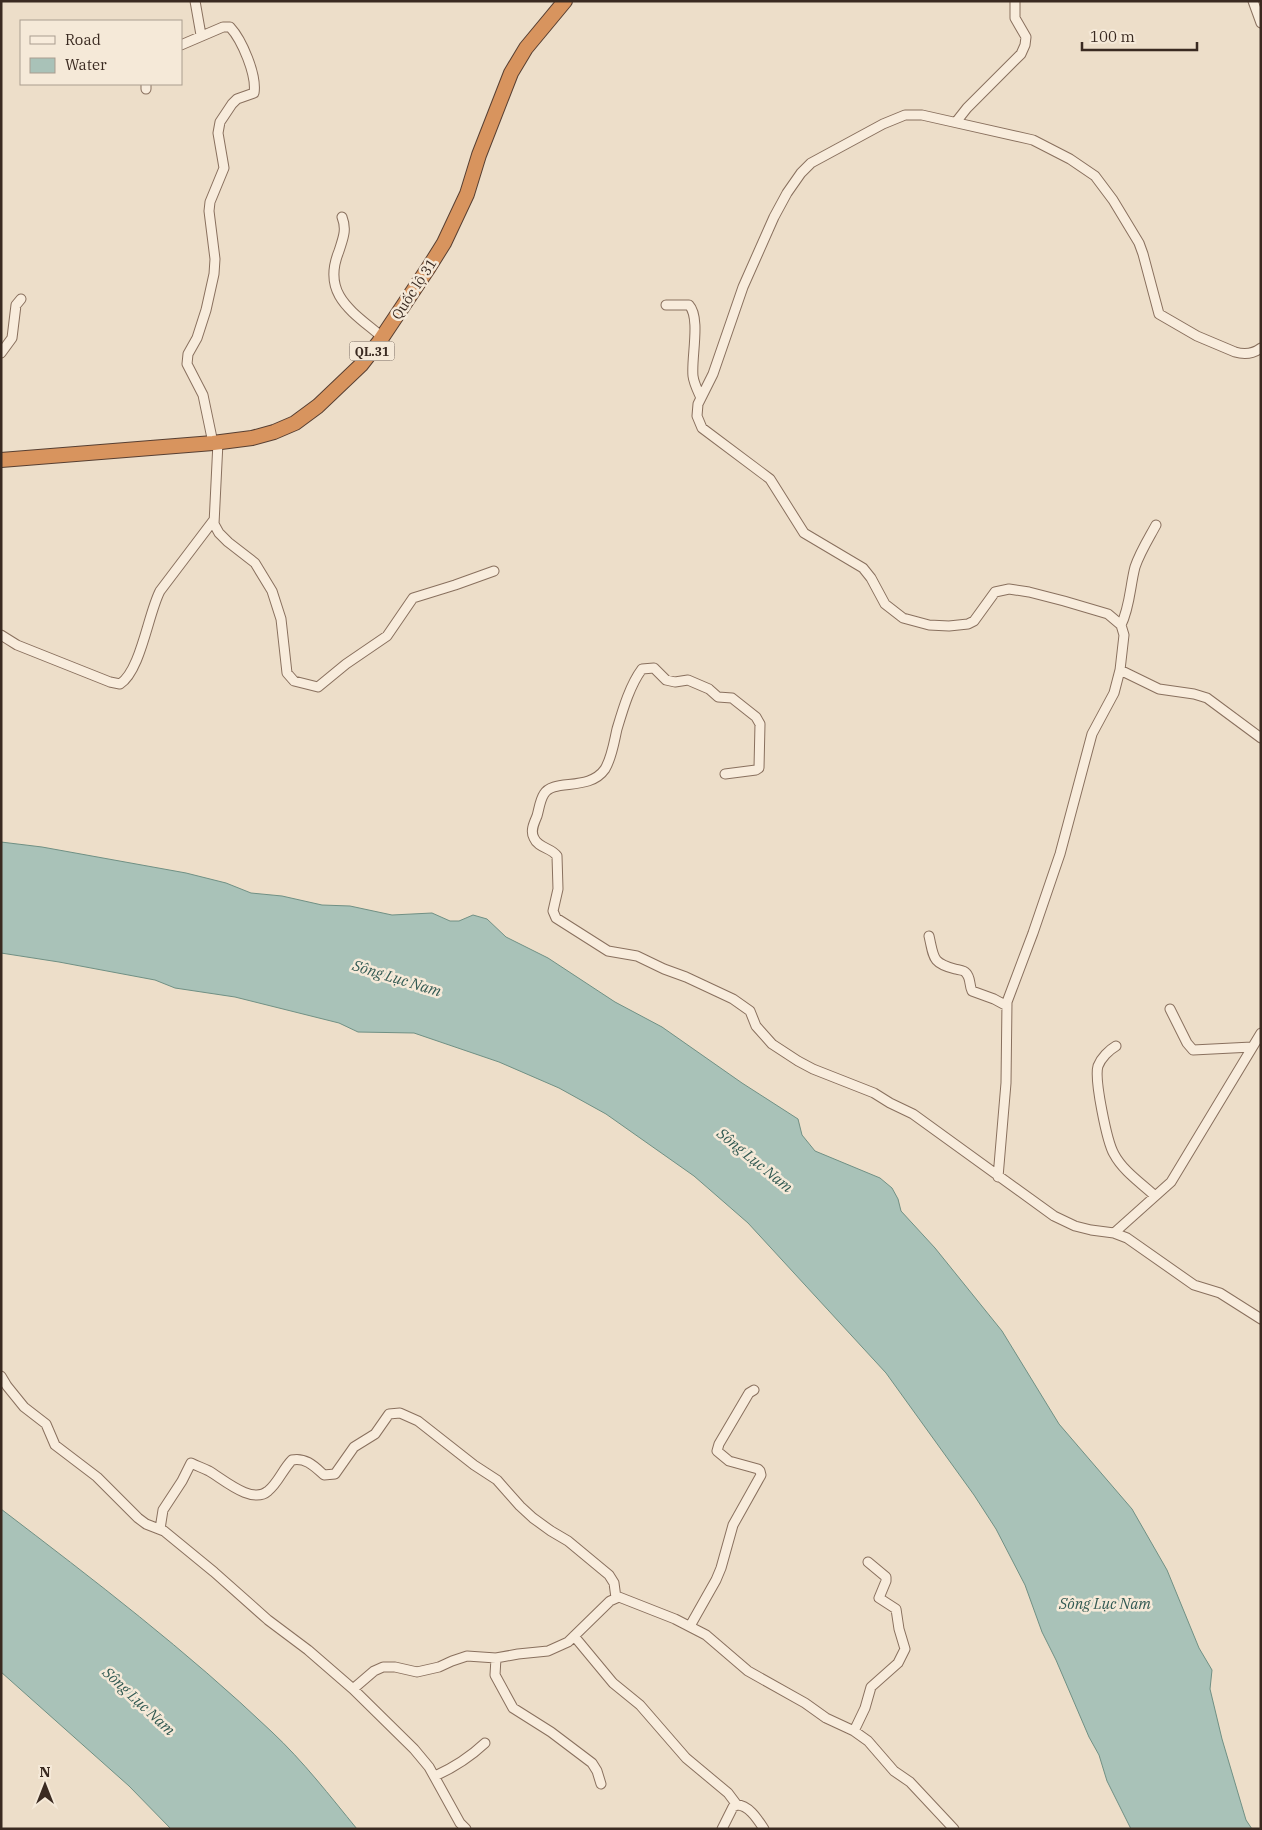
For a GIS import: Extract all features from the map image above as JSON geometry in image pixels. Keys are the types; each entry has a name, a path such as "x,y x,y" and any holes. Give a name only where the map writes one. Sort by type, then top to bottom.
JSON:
{"highway":[{"name":"Quốc lộ 31","path":"1,460 215,443 252,438 274,432 295,423 318,406 361,365 412,295 444,243 467,194 479,155 511,74 526,48 565,1"}],"street":[{"path":"195,1 201,36"},
{"path":"956,122 967,108 1023,51 1026,37 1014,18 1015,1"},
{"path":"1253,1 1261,23"},
{"path":"1,635 17,645 110,682 120,684 128,677 136,661 160,591 213,521 218,471 215,443 203,396 187,364 187,358 200,331 216,265 209,211 210,202 224,168 218,127 232,104 238,99 254,93 254,85 247,58 230,26 223,27 182,45"},
{"path":"998,1177 1006,1083 1007,1006 1009,994 1033,933 1062,847 1093,731 1114,693 1120,670 1124,635 1121,625 1114,617 1108,614 1064,601 1009,589 994,592 974,621 968,624 929,626 903,618 885,604 871,578 862,568 804,532 770,479 702,428 697,412 701,398 713,374 743,287 774,217 801,173 817,159 897,117 905,115 922,115 1033,140 1060,153 1086,170 1103,185 1139,243 1159,314 1197,336 1242,354 1253,353 1261,348"},
{"path":"342,217 346,227 334,267 336,290 344,304 382,337"},
{"path":"1,353 12,338 16,305 21,299"},
{"path":"666,305 686,304 692,309 694,331 693,376 701,398"},
{"path":"213,521 223,537 255,563 272,591 281,619 287,673 294,681 318,688 346,664 387,636 413,598 494,571"},
{"path":"1121,625 1126,614 1137,562 1156,525"},
{"path":"725,774 759,768 760,721 732,698 718,697 709,689 688,680 675,682 666,680 654,668 642,669 623,712 604,770 597,777 588,781 574,785 554,786 544,794 532,832 535,840 543,847 555,852 557,856 558,889 553,911 556,918 608,950 637,956 733,998 750,1011 756,1026 772,1044 813,1069 874,1093 913,1114 1042,1208 1067,1222 1091,1230 1114,1233 1127,1238 1194,1285 1220,1294 1261,1319"},
{"path":"1120,670 1159,689 1194,694 1207,698 1260,734"},
{"path":"928,936 937,962 943,966 964,971 967,974 972,991 1007,1006"},
{"path":"1170,1010 1187,1043 1193,1050 1252,1047"},
{"path":"1114,1233 1171,1182 1261,1033"},
{"path":"1116,1046 1102,1059 1098,1070 1104,1123 1118,1161 1155,1196"},
{"path":"1,1376 6,1386 24,1407 46,1424 55,1444 97,1477 138,1518 146,1524 160,1529 353,1689 429,1766 460,1823 466,1829"},
{"path":"690,1626 716,1580 733,1525 761,1475 758,1469 729,1461 717,1451 749,1393 754,1390"},
{"path":"160,1529 163,1510 191,1463 243,1491 251,1494 262,1494 270,1489 292,1460 302,1459 307,1461 324,1475 335,1474 354,1447 374,1434 389,1414 400,1413 418,1421 474,1465 497,1480 533,1518 568,1540 603,1569 612,1578 616,1598"},
{"path":"854,1731 865,1708 871,1687 898,1663 905,1649 898,1629 896,1609 879,1598 886,1577 868,1562"},
{"path":"353,1689 374,1671 383,1667 395,1667 417,1672 439,1667 452,1660 467,1656 496,1658 548,1651 568,1642 610,1601 622,1598 690,1626 706,1636 748,1671 805,1703 826,1718 854,1731 868,1741 894,1771 910,1782 954,1829"},
{"path":"574,1636 613,1683 640,1704 686,1758 728,1794 737,1805"},
{"path":"496,1658 494,1675 513,1708 551,1732 592,1763 601,1784"},
{"path":"434,1776 463,1762 485,1743"},
{"path":"722,1829 733,1807 737,1805 747,1808 764,1829"}],"water":[{"name":"Sông Lục Nam","path":"1,842 42,847 186,873 226,883 251,893 282,896 322,905 350,906 392,915 432,913 450,921 459,921 473,915 487,919 506,937 548,958 615,1002 662,1027 742,1083 798,1119 802,1135 815,1151 880,1178 892,1188 898,1199 901,1211 935,1248 1002,1331 1059,1424 1132,1509 1167,1570 1199,1648 1212,1670 1210,1689 1222,1739 1246,1820 1252,1829 1131,1829 1107,1781 1099,1755 1089,1737 1042,1632 1025,1585 996,1529 974,1495 886,1373 748,1223 694,1176 606,1114 559,1088 499,1062 414,1033 358,1032 339,1023 235,997 175,988 155,980 1,953"},
{"name":"Sông Lục Nam","path":"1,1509 140,1617 240,1702 295,1755 357,1829 171,1829 129,1786 1,1672"}]}
